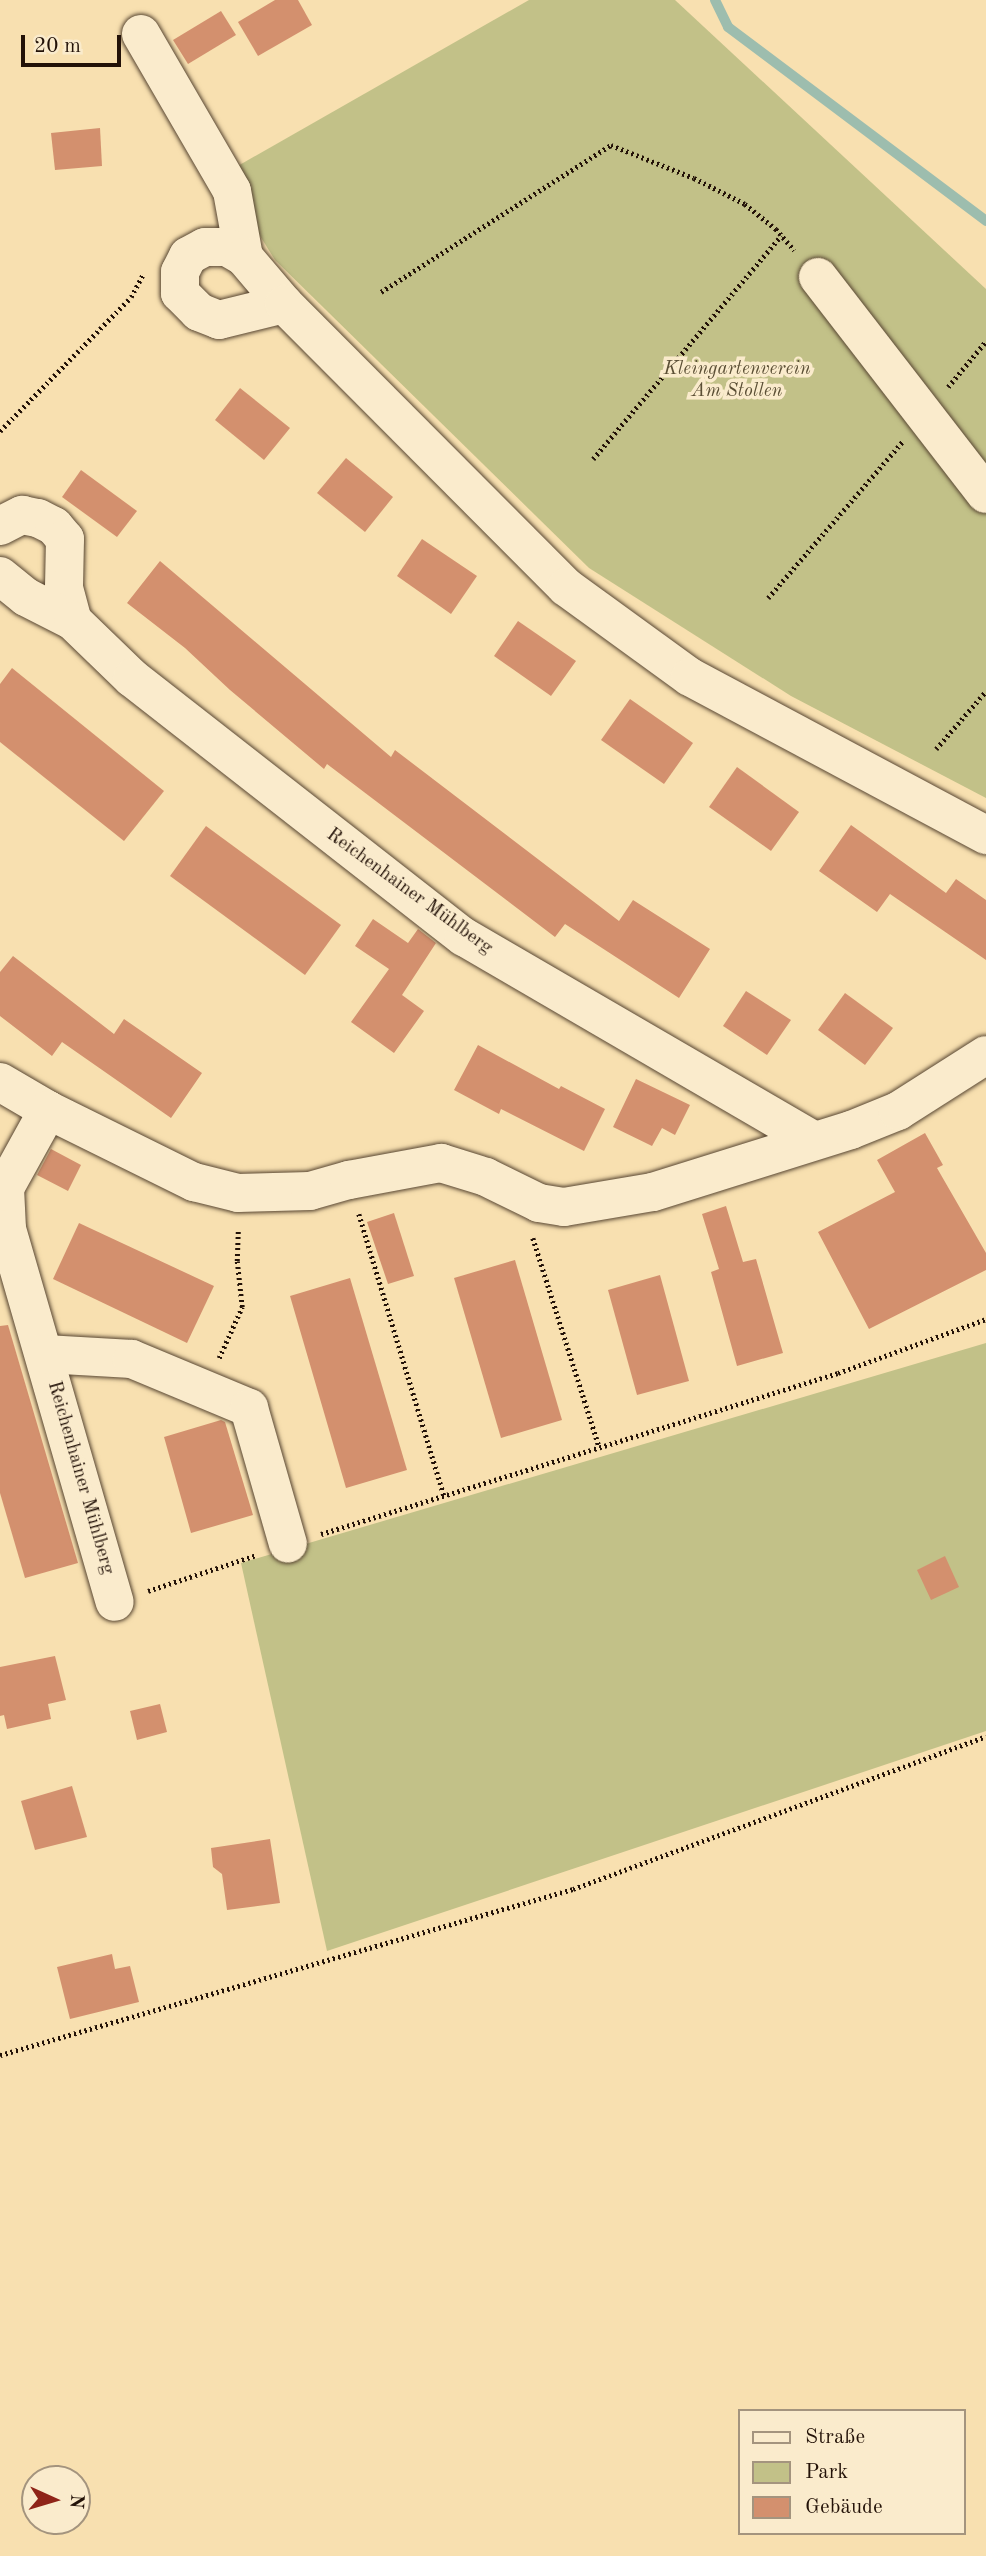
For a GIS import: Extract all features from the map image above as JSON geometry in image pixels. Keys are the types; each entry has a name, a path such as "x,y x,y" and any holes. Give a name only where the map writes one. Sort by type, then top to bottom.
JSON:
{"street":[{"path":"141,34 232,191 244,257"},
{"path":"284,304 219,320 199,312 180,293 180,272 188,256 205,247 227,247 244,257 284,304 566,587 690,677 986,835"},
{"path":"818,277 986,494"},
{"path":"0,526 22,515 38,518 54,526 65,539 64,588 73,621"},
{"name":"Reichenhainer Mühlberg","path":"0,576 26,597 73,621 132,678 464,937 813,1140"},
{"path":"0,1082 48,1110 194,1182 238,1193 310,1191 349,1180 440,1163 486,1177 539,1203 564,1208 653,1192 850,1130 898,1111 986,1055"},
{"name":"Reichenhainer Mühlberg","path":"48,1110 5,1188 7,1229 115,1602"},
{"name":"Reichenhainer Mühlberg","path":"45,1354 132,1359 249,1408 288,1544"}],"path":[{"path":"381,292 611,145 694,178 745,204 782,236 818,277"},
{"path":"593,459 782,236"},
{"path":"0,431 131,297 149,262"},
{"path":"768,598 986,341"},
{"path":"936,749 986,691"},
{"path":"349,1180 444,1496"},
{"path":"539,1203 532,1239 599,1446"},
{"path":"206,1389 242,1307 237,1261"},
{"path":"115,1602 288,1544 838,1373 986,1319"},
{"path":"0,2054 573,1889 986,1736"}],"green space":[{"name":"Kleingartenverein Am Stollen","path":"529,0 675,0 986,289 986,798 791,696 589,568 275,260 222,175"},
{"path":"986,1343 986,1731 327,1951 241,1563"}],"building":[{"path":"275,0 298,0 312,25 258,56 238,22"},
{"path":"221,11 236,35 188,64 173,40"},
{"path":"100,128 102,166 55,170 51,133"},
{"path":"240,388 290,428 264,460 215,420"},
{"path":"346,458 393,497 365,532 317,493"},
{"path":"81,470 137,511 117,537 62,497"},
{"path":"422,539 477,576 451,614 397,576"},
{"path":"160,561 391,757 395,750 619,921 633,900 710,949 679,998 565,924 555,937 327,764 324,769 230,690 185,648 127,603"},
{"path":"518,621 576,661 551,696 494,656"},
{"path":"12,668 164,791 124,841 0,742 0,684"},
{"path":"630,699 693,743 664,784 601,740"},
{"path":"737,767 799,812 771,851 709,807"},
{"path":"851,825 946,893 956,879 986,900 986,960 890,894 877,912 819,871"},
{"path":"206,826 341,925 305,975 170,876"},
{"path":"373,919 408,943 418,929 436,943 402,995 424,1011 394,1053 351,1022 389,969 355,946"},
{"path":"13,956 114,1034 124,1019 202,1073 171,1118 62,1042 52,1056 0,1016 0,972"},
{"path":"746,991 791,1020 767,1055 723,1026"},
{"path":"845,993 893,1028 865,1065 818,1030"},
{"path":"478,1045 559,1089 561,1086 605,1109 584,1151 501,1109 499,1114 454,1090"},
{"path":"636,1079 690,1105 675,1135 662,1128 652,1146 613,1127"},
{"path":"925,1133 943,1165 937,1168 986,1253 986,1270 869,1329 818,1232 895,1192 877,1160"},
{"path":"51,1149 81,1165 68,1191 37,1175"},
{"path":"726,1206 743,1262 756,1259 783,1353 737,1366 711,1272 719,1269 702,1214"},
{"path":"394,1213 414,1276 388,1284 367,1222"},
{"path":"79,1223 214,1286 187,1343 53,1279"},
{"path":"515,1260 562,1420 501,1438 454,1278"},
{"path":"660,1275 689,1381 637,1395 608,1290"},
{"path":"350,1278 407,1470 346,1488 290,1296"},
{"path":"8,1325 78,1563 25,1578 0,1493 0,1326"},
{"path":"221,1420 225,1422 253,1515 191,1533 164,1437"},
{"path":"945,1556 959,1587 931,1600 917,1570"},
{"path":"55,1656 66,1700 48,1704 51,1719 7,1729 4,1715 0,1716 0,1667"},
{"path":"160,1704 167,1732 137,1740 130,1711"},
{"path":"72,1786 87,1837 35,1850 21,1801"},
{"path":"270,1839 280,1903 227,1910 222,1874 213,1867 211,1848"},
{"path":"112,1954 115,1969 130,1966 139,2002 70,2019 57,1967"}],"waterway":[{"path":"715,0 728,27 986,221"}]}
